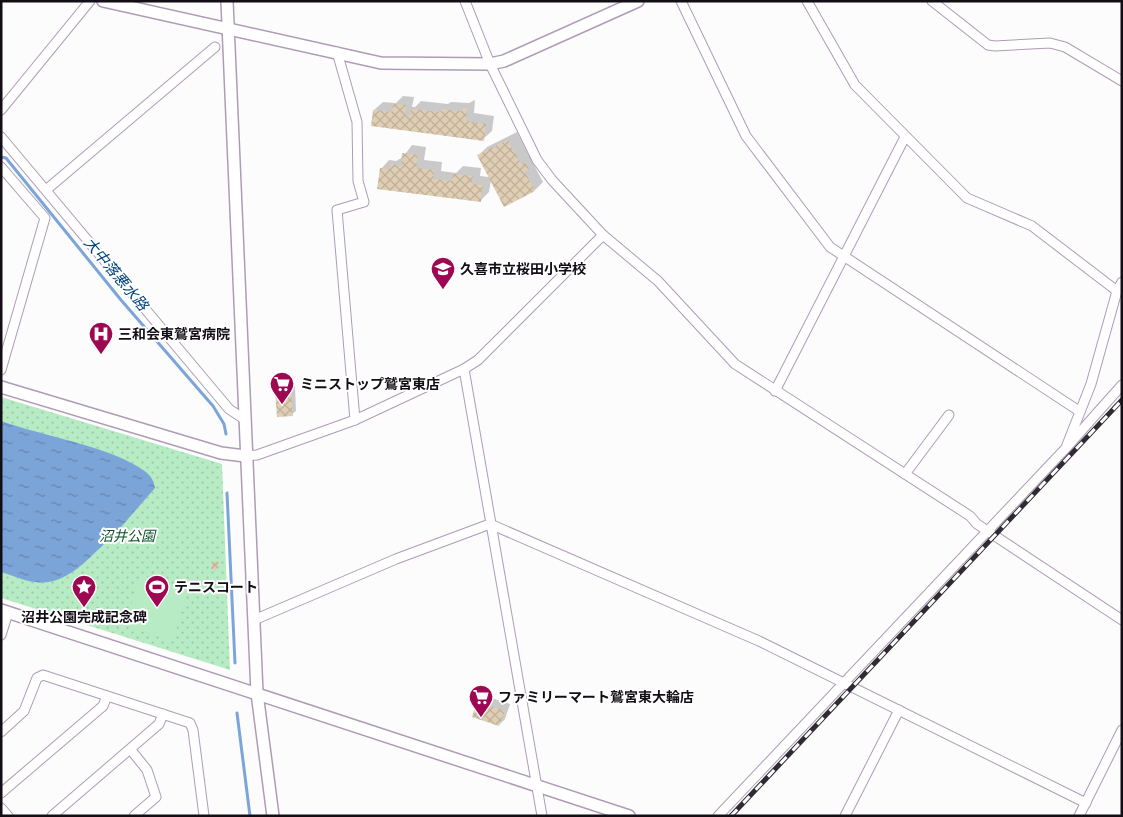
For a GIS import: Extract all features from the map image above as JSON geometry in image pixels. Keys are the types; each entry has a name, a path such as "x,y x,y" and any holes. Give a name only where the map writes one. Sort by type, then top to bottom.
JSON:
{"street":[{"path":"1,110 90,1"},
{"path":"103,1 381,63 490,64 504,61 638,1"},
{"path":"226,1 257,693 273,816"},
{"path":"465,1 490,64 522,132 545,171 602,235 658,280 735,364 970,516 986,530 1122,620"},
{"path":"681,1 746,136 830,247 1079,411"},
{"path":"807,1 855,85 904,137 968,198 1032,226 1119,287 1091,384 1065,449"},
{"path":"932,1 988,45 1050,43 1065,47 1122,81"},
{"path":"46,190 215,47"},
{"path":"337,52 357,122 358,181 364,202 337,210 355,420"},
{"path":"1,137 229,409 244,419"},
{"path":"775,391 904,137"},
{"path":"1,167 45,218 1,370"},
{"path":"1,387 221,453 245,456 257,455 355,420 464,369 491,348 602,235"},
{"path":"464,369 490,524 539,787 542,816"},
{"path":"718,816 986,530 1065,449 1122,385"},
{"path":"905,474 949,415"},
{"path":"254,620 396,560 490,524 675,603 845,682 1086,803"},
{"path":"1,635 5,612 628,816"},
{"path":"1,732 24,711 39,676 46,676 190,723 192,726 204,816"},
{"path":"1,793 102,706 107,696"},
{"path":"845,816 899,710"},
{"path":"52,816 131,750 159,724 162,714"},
{"path":"1079,816 1122,730"},
{"path":"131,750 147,770 156,797 134,816"},
{"path":"1,808 8,816"}],"green space":[{"name":"沼井公園","path":"1,397 222,464 230,670 1,598"},
{"name":"テニスコート","path":"140,575 188,590 173,641 125,626"}],"water":[{"path":"1,421 115,456 132,463 146,472 153,482 155,488 121,527 125,531 115,542 110,538 86,562 57,580 35,582 1,572"}],"building":[{"path":"393,104 406,105 405,115 410,115 411,109 441,112 442,109 462,111 462,108 467,108 466,121 486,124 484,141 371,126 373,110 392,112"},
{"path":"508,140 521,164 525,162 529,169 525,172 535,191 504,207 477,155"},
{"path":"402,153 418,155 416,168 434,170 433,179 452,181 453,174 473,176 472,184 483,185 481,202 377,189 380,168 390,169 391,164 401,166"},
{"path":"291,389 293,416 277,417 275,390"},
{"path":"213,561 219,562 216,571 211,569"},
{"path":"477,701 505,711 499,726 472,717"}],"waterway":[{"name":"大中落悪水路","path":"1,157 6,158 121,300 213,406 224,424 226,434"},
{"name":"大中落悪水路","path":"227,493 235,663"},
{"name":"大中落悪水路","path":"237,713 250,816"}],"railway":[{"path":"731,816 1122,400"}],"place":[{"name":"久喜市立桜田小学校","path":"443,290"},
{"name":"三和会東鷲宮病院","path":"101,355"},
{"name":"ミニストップ鷲宮東店","path":"282,405"},
{"name":"沼井公園完成記念碑","path":"84,608"},
{"name":"テニスコート","path":"157,608"},
{"name":"ファミリーマート鷲宮東大輪店","path":"481,718"}]}
